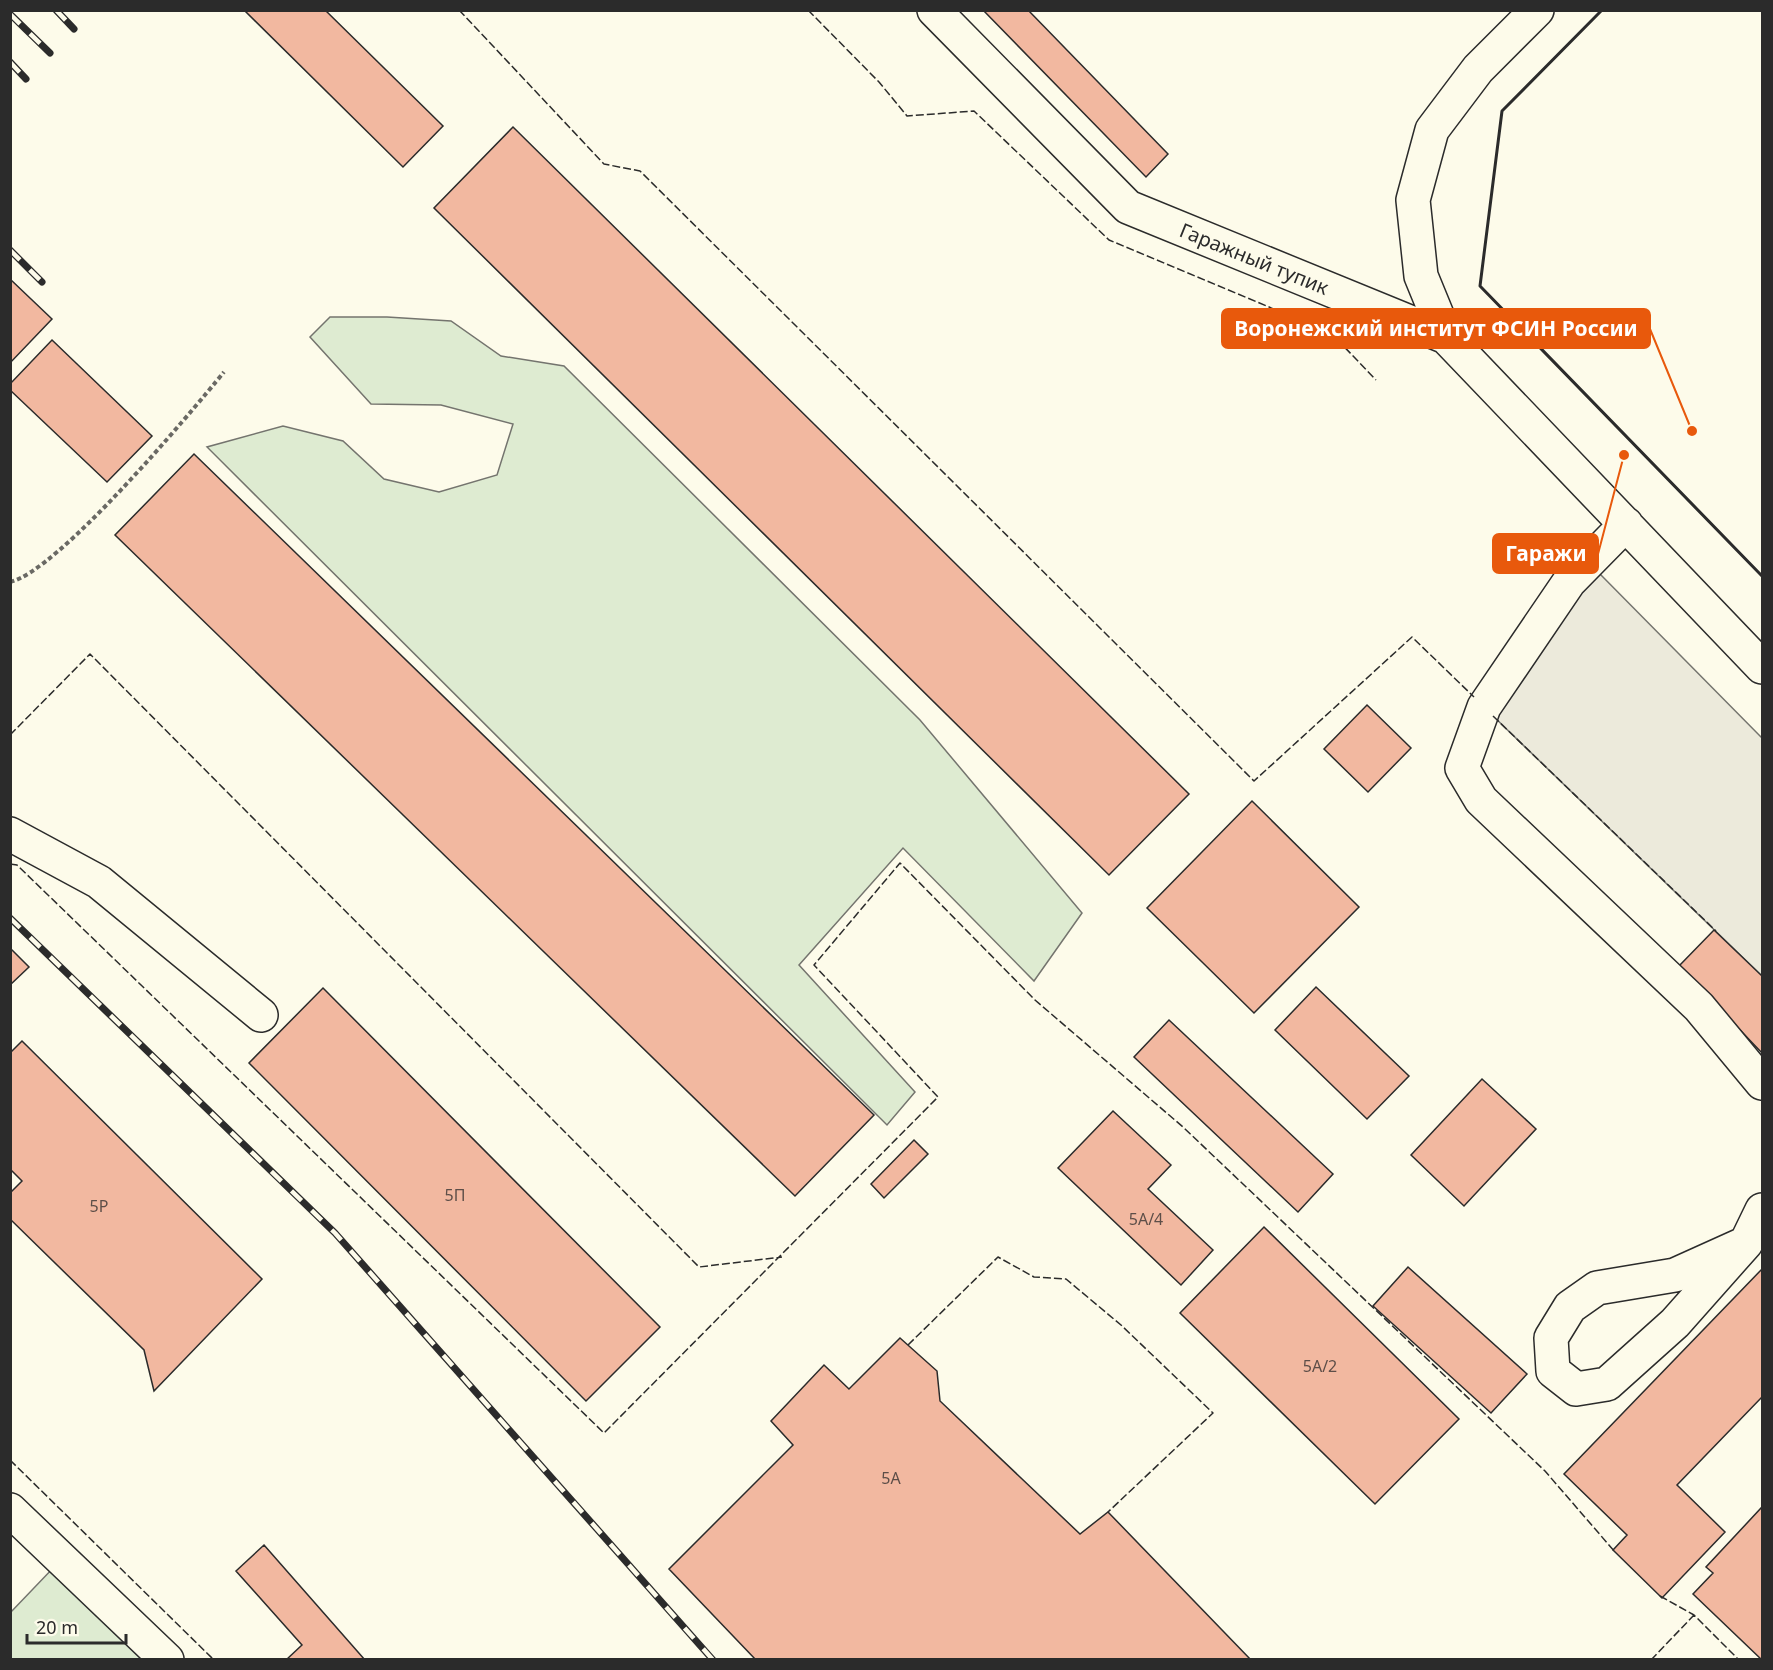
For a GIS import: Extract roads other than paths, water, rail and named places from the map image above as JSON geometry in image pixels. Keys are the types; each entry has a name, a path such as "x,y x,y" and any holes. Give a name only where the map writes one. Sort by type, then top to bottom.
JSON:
{"street":[{"name":"Гаражный тупик","path":"934,10 1128,207 1446,337 1762,667"},
{"path":"1446,337 1421,276 1413,200 1432,130 1478,69 1537,10"},
{"path":"1626,525 1569,582 1490,697 1484,707 1462,768 1481,800 1699,1007 1762,1083"},
{"path":"10,834 99,882 261,1015"},
{"path":"1746,1243 1675,1275 1597,1288 1570,1307 1551,1338 1553,1371 1576,1389 1607,1383 1675,1323 1746,1243 1762,1210"},
{"path":"10,1510 167,1659"}],"railway":[{"path":"56,10 74,29"},
{"path":"10,14 50,53"},
{"path":"10,62 26,79"},
{"path":"10,250 42,282"},
{"path":"10,918 335,1233 713,1660"}],"place":[{"name":"Воронежский институт ФСИН России","path":"1692,431"},
{"name":"Гаражи","path":"1624,455"}]}
